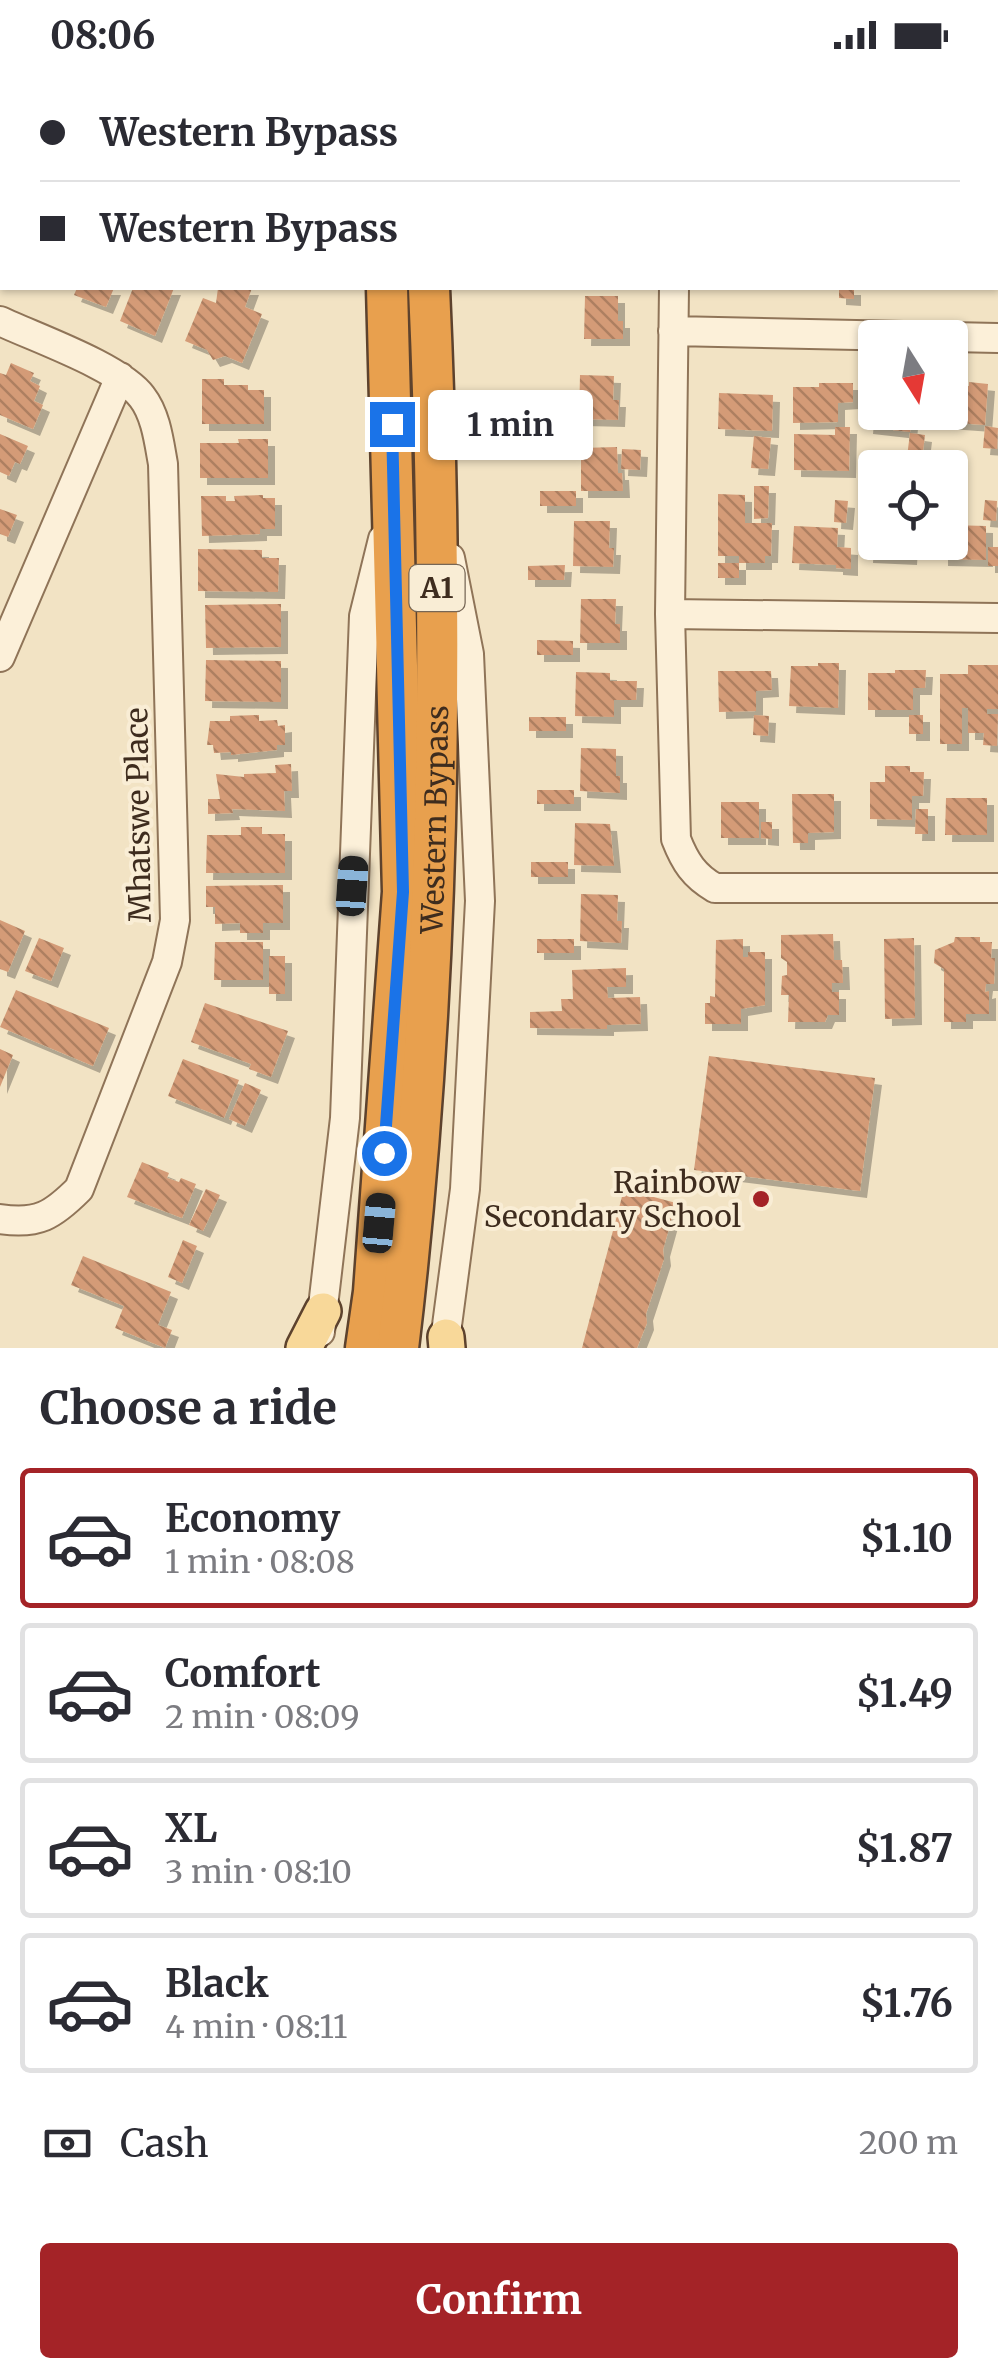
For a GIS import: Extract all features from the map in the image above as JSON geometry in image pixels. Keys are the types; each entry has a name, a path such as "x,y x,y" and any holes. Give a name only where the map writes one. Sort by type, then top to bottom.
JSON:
{"highway":[{"name":"Western Bypass","path":"387,290 394,493 428,1032 398,1348"},
{"name":"Western Bypass","path":"366,1348 418,890 438,498 429,290"}],"main road":[{"path":"304,1348 323,1312"}],"street":[{"path":"674,290 670,614 676,839 685,862 701,880 715,888 998,888"},
{"path":"0,321 120,377 0,658"},
{"path":"673,331 998,338"},
{"name":"Mhatswe Place","path":"0,1218 32,1221 58,1210 79,1189 167,962 175,920 163,464 156,428 142,397 120,377"},
{"path":"317,1348 345,1118 364,616 394,493"},
{"path":"438,498 469,654 480,901 466,1189 446,1344"},
{"path":"670,614 998,618"}],"building":[{"path":"76,290 113,290 106,307 74,295"},
{"path":"132,290 173,290 155,336 120,321"},
{"path":"218,290 251,290 245,307 262,314 242,363 225,356 213,360 207,350 185,341 203,298 216,303"},
{"path":"839,290 854,290 854,299 839,298"},
{"path":"585,296 618,296 623,339 584,339"},
{"path":"11,363 34,373 30,381 40,386 34,401 43,405 33,429 0,415 0,373 6,375"},
{"path":"580,375 614,376 613,400 619,400 618,420 579,419"},
{"path":"202,379 224,379 224,385 264,390 264,424 202,424"},
{"path":"969,382 988,384 985,425 968,424"},
{"path":"819,383 853,383 853,402 838,403 838,422 793,423 793,387 819,387"},
{"path":"719,393 773,395 772,431 718,429"},
{"path":"533,419 570,419 570,433 533,433"},
{"path":"985,426 998,428 997,449 983,448"},
{"path":"835,427 850,427 849,471 794,470 794,434 835,435"},
{"path":"910,433 925,435 923,450 908,450"},
{"path":"0,434 28,446 9,476 0,472"},
{"path":"754,436 771,438 768,469 751,468"},
{"path":"238,439 268,439 268,478 200,478 200,443 239,443"},
{"path":"617,447 623,491 581,491 581,448"},
{"path":"622,449 641,450 640,470 621,469"},
{"path":"754,486 769,486 768,518 754,519"},
{"path":"540,491 576,491 576,506 540,506"},
{"path":"718,494 745,495 745,523 772,523 771,556 765,556 765,563 739,563 739,556 718,556"},
{"path":"201,496 226,496 226,501 235,501 234,496 275,498 275,529 260,529 260,534 202,536"},
{"path":"835,500 848,501 846,523 834,522"},
{"path":"985,500 997,501 996,521 983,520"},
{"path":"0,509 17,515 8,537 0,534"},
{"path":"574,521 610,521 613,567 573,566"},
{"path":"794,526 838,528 837,547 851,548 851,569 792,563"},
{"path":"968,526 986,526 986,560 968,560"},
{"path":"988,547 998,547 998,566 988,566"},
{"path":"198,549 262,550 262,558 279,558 278,592 198,591"},
{"path":"718,563 739,563 739,578 718,578"},
{"path":"565,565 564,580 528,580 528,566"},
{"path":"581,599 616,599 615,624 620,624 620,643 580,643"},
{"path":"281,604 281,647 206,648 205,605"},
{"path":"537,640 573,641 573,655 537,655"},
{"path":"206,660 281,661 281,702 205,701"},
{"path":"839,663 838,708 789,706 791,666"},
{"path":"968,665 998,665 998,709 987,709 987,714 998,714 997,746 983,745 984,733 968,733 968,708 962,708 962,744 940,744 940,674 968,674"},
{"path":"926,670 925,688 913,688 913,710 868,710 868,673"},
{"path":"718,671 771,671 772,690 756,691 756,711 719,712"},
{"path":"576,672 610,673 610,681 637,681 636,700 614,700 614,717 575,716"},
{"path":"259,715 259,721 277,720 278,726 285,725 285,745 277,745 277,750 231,755 214,753 213,745 207,745 210,721"},
{"path":"754,715 769,716 768,736 753,735"},
{"path":"909,715 923,715 923,734 909,734"},
{"path":"529,717 566,717 566,731 529,731"},
{"path":"581,748 616,749 620,793 580,791"},
{"path":"291,764 292,791 284,791 285,811 232,809 233,813 208,814 208,799 220,799 216,774 244,777 276,773 275,765"},
{"path":"885,766 910,766 910,772 924,772 923,796 912,796 912,820 870,819 870,782 885,782"},
{"path":"537,790 574,790 574,804 537,804"},
{"path":"792,794 834,794 834,832 808,833 808,843 793,843"},
{"path":"946,798 987,798 987,835 945,835"},
{"path":"721,802 759,802 759,838 721,838"},
{"path":"916,809 928,809 928,834 915,834"},
{"path":"761,822 772,822 772,839 761,838"},
{"path":"575,823 610,824 614,866 574,865"},
{"path":"241,827 262,827 262,834 285,834 285,873 206,873 207,835 241,835"},
{"path":"531,862 568,862 568,877 531,877"},
{"path":"283,885 283,923 263,923 263,933 240,933 240,923 215,924 215,907 206,907 206,886"},
{"path":"581,894 618,895 621,943 580,941"},
{"path":"0,920 25,931 8,972 0,969"},
{"path":"833,934 834,960 842,960 843,983 832,983 832,992 839,992 839,1015 828,1015 825,1022 788,1022 789,995 781,995 787,962 781,958 781,935"},
{"path":"955,937 980,937 980,942 992,942 994,984 986,984 989,1014 966,1014 966,1022 944,1022 944,969 934,963 935,950 954,942"},
{"path":"39,938 64,948 51,981 25,971"},
{"path":"914,938 915,1018 885,1019 884,939"},
{"path":"537,939 574,939 574,953 537,953"},
{"path":"743,939 743,957 748,957 748,952 765,952 765,1005 741,1009 741,1024 705,1024 705,1003 710,1003 710,996 715,997 716,940"},
{"path":"215,942 263,942 263,980 214,980"},
{"path":"269,956 285,956 285,994 269,994"},
{"path":"626,968 626,987 607,987 608,998 640,997 641,1024 607,1025 607,1029 530,1028 530,1012 562,1011 561,999 573,999 572,970"},
{"path":"16,990 109,1028 93,1066 0,1027"},
{"path":"205,1003 288,1031 271,1077 249,1069 251,1064 191,1042"},
{"path":"0,1049 13,1055 0,1087"},
{"path":"709,1056 875,1078 860,1191 694,1170"},
{"path":"183,1059 239,1080 224,1118 168,1096"},
{"path":"245,1083 261,1090 245,1126 229,1119"},
{"path":"142,1162 169,1173 167,1178 196,1184 182,1218 127,1197"},
{"path":"206,1189 220,1195 203,1231 189,1225"},
{"path":"624,1189 676,1203 664,1259 637,1348 582,1348"},
{"path":"183,1240 197,1246 182,1283 168,1277"},
{"path":"83,1256 171,1292 158,1325 172,1330 165,1348 115,1328 124,1306 71,1285"}],"place":[{"name":"Rainbow Secondary School","path":"761,1199"}],"route":[{"path":"384,1153 403,892 392,424"}]}
